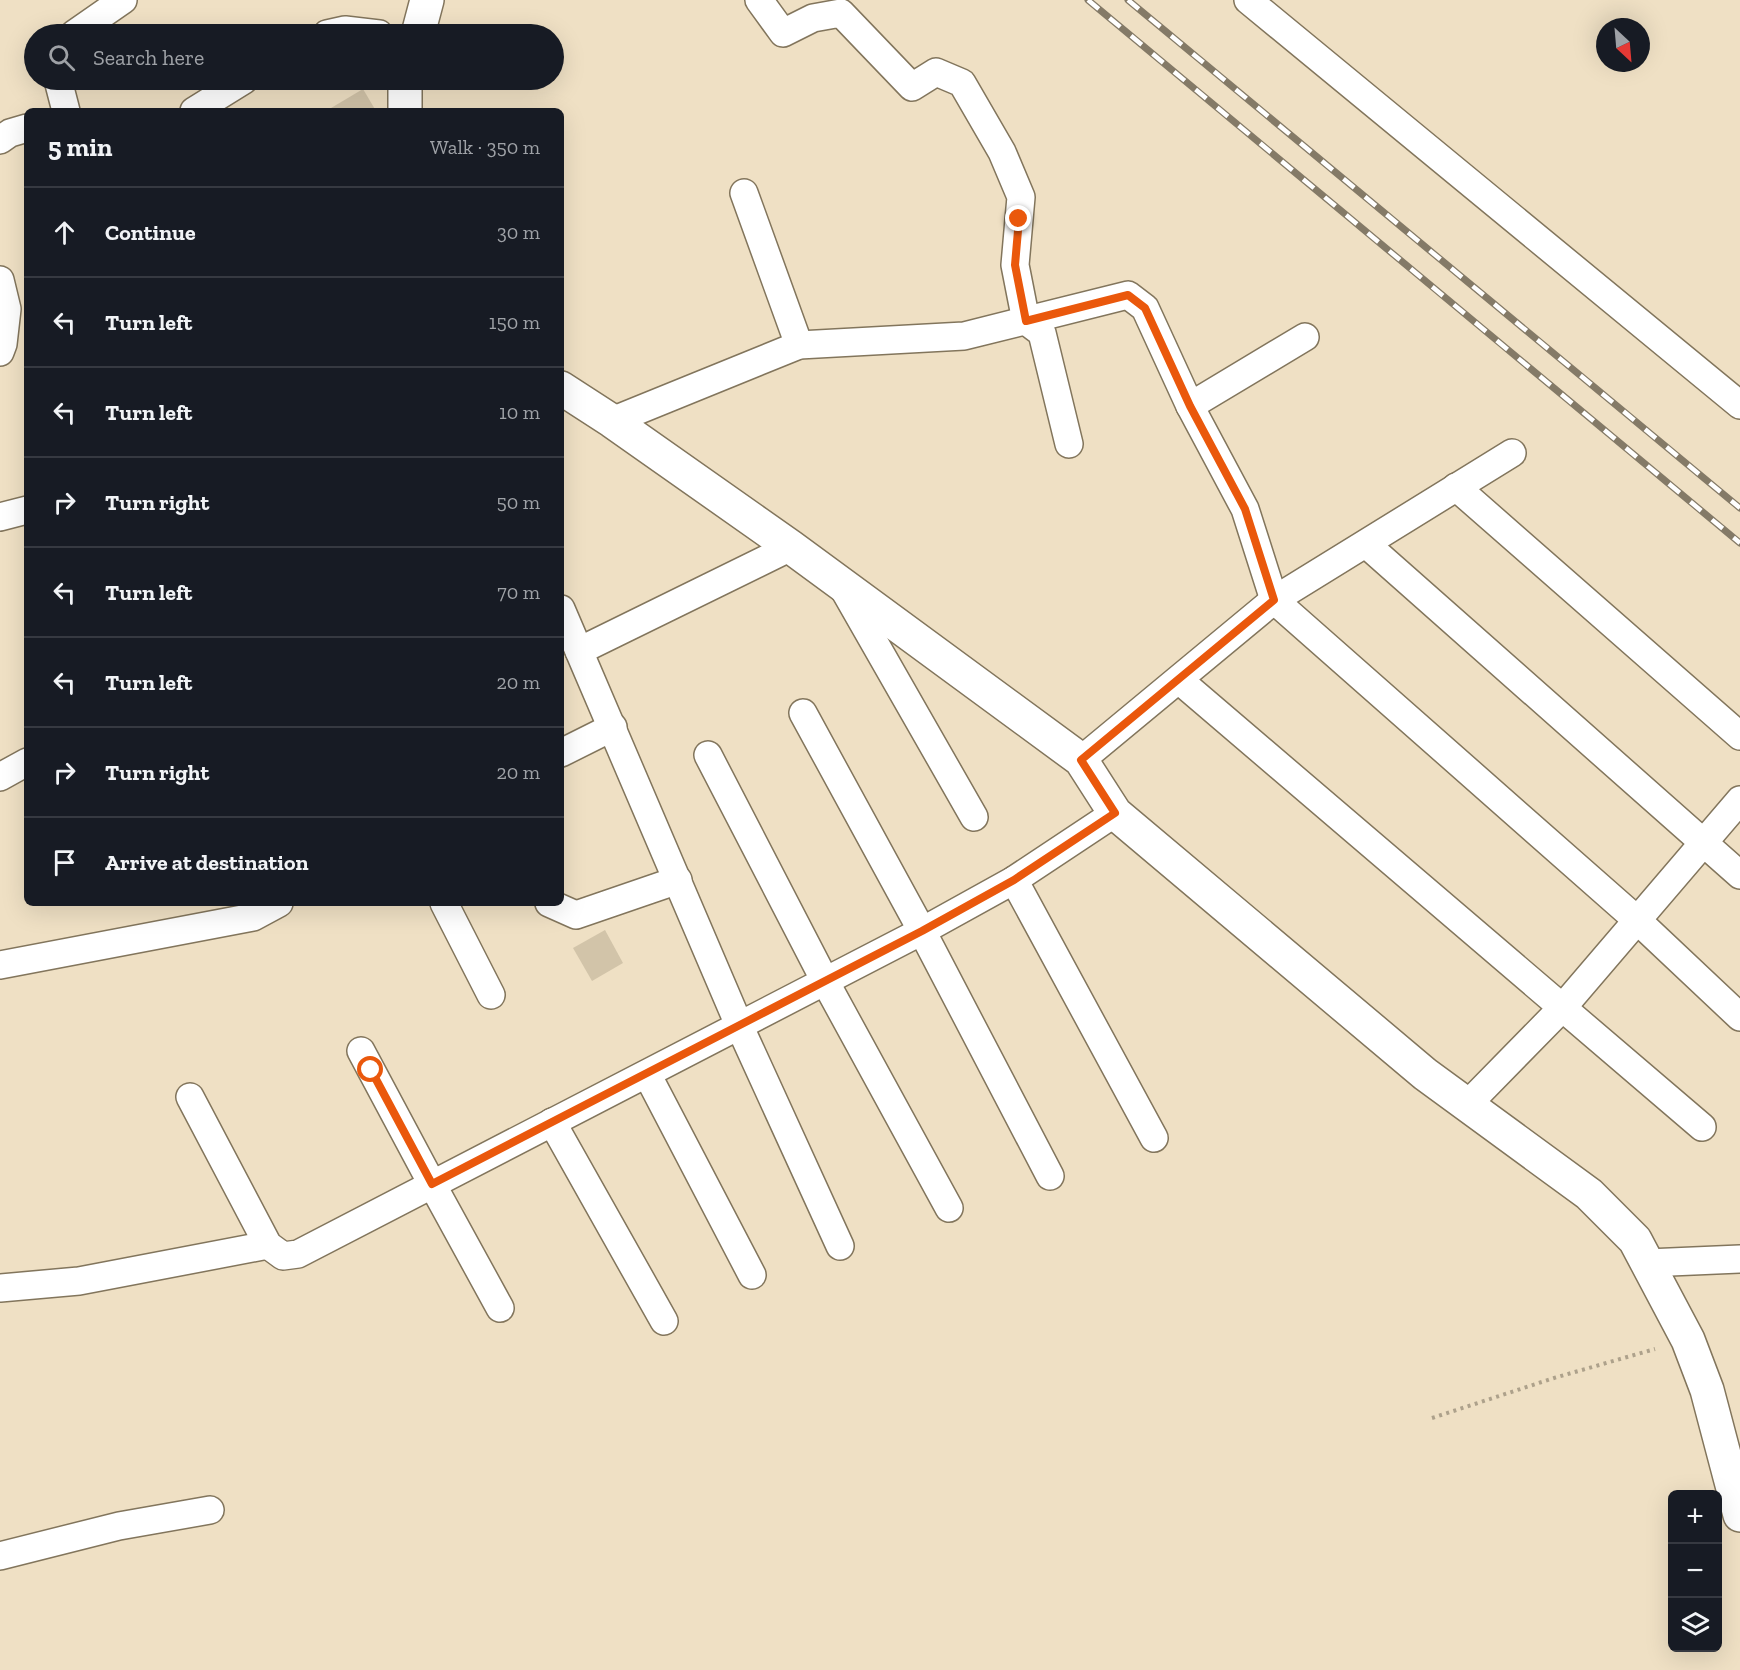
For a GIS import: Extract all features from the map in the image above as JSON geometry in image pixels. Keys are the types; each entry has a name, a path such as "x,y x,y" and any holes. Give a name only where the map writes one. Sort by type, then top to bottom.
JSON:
{"street":[{"path":"88,24 123,0"},
{"path":"421,24 427,0"},
{"path":"759,0 783,33 813,18 841,13 912,87 936,72 962,83 1002,152 1020,197 1015,265 1026,321 1042,333 1068,444"},
{"path":"1248,0 1740,405"},
{"path":"61,90 65,108"},
{"path":"199,108 228,90"},
{"path":"0,140 10,133 24,129"},
{"path":"744,193 799,345"},
{"path":"0,280 7,309 0,352"},
{"path":"612,421 799,345 964,336 1128,295 1145,308 1190,406 1245,509 1274,600 1637,920 1740,1017"},
{"path":"1190,406 1305,337"},
{"path":"564,390 791,547 1081,760 1115,813 1425,1074 1589,1194 1635,1240 1688,1340 1707,1390 1740,1515"},
{"path":"1081,760 1274,600 1512,453"},
{"path":"1456,487 1740,736"},
{"path":"0,517 24,511"},
{"path":"1366,544 1740,875"},
{"path":"579,651 791,547"},
{"path":"841,583 974,817"},
{"path":"564,616 739,1025 840,1246"},
{"path":"1179,680 1702,1127"},
{"path":"803,713 922,931 1050,1176"},
{"path":"564,752 613,727"},
{"path":"708,754 826,982 949,1208"},
{"path":"0,777 24,764"},
{"path":"1467,1105 1563,1007 1740,800"},
{"path":"190,1097 268,1245 283,1256 298,1254 922,931 1014,880 1115,813"},
{"path":"556,906 576,915 678,880"},
{"path":"1014,880 1154,1138"},
{"path":"0,965 253,917 273,906"},
{"path":"446,906 491,995"},
{"path":"361,1051 501,1308"},
{"path":"647,1074 752,1275"},
{"path":"552,1122 664,1321"},
{"path":"0,1288 79,1281 268,1245"},
{"path":"1647,1263 1740,1259"},
{"path":"0,1556 119,1526 210,1510"}],"path":[{"path":"1432,1418 1554,1378 1688,1340"}],"building":[{"path":"364,90 374,108 331,108"},
{"path":"605,930 623,963 592,981 573,948"}],"railway":[{"path":"1088,0 1740,543"},
{"path":"1128,0 1740,508"}],"route":[{"path":"371,1070 432,1184 922,931 1014,880 1115,813 1081,760 1274,600 1245,509 1190,406 1145,308 1128,295 1026,321 1015,265 1019,219"}]}
